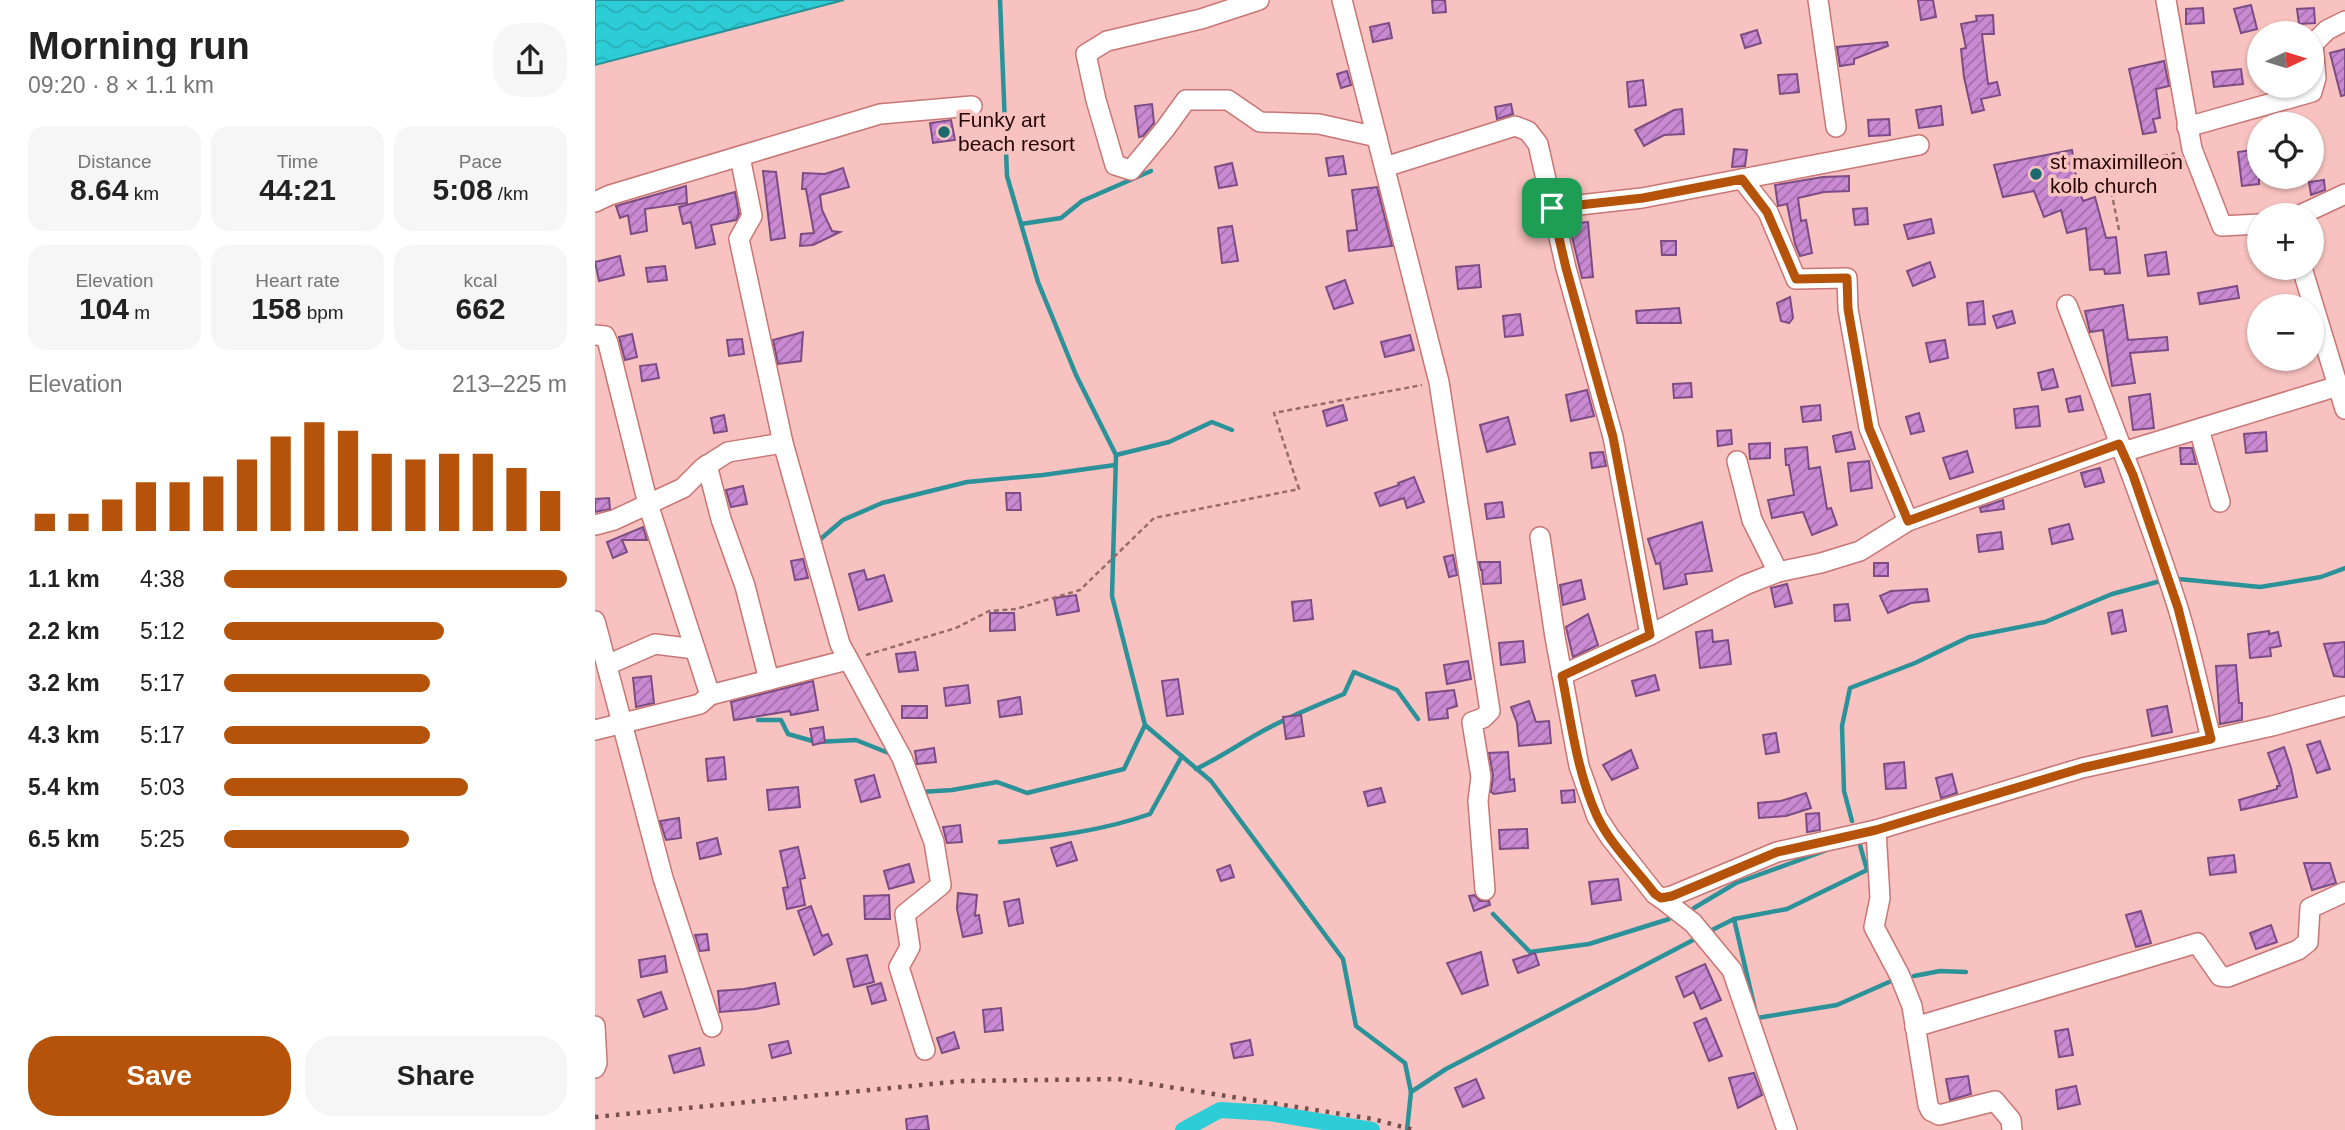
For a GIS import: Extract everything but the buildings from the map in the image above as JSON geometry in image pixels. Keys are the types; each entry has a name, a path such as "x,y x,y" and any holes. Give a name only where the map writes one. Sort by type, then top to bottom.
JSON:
{"street":[{"path":"1259,0 1201,19 1107,41 1086,54 1115,165 1131,170 1186,100 1228,100 1260,122 1319,124 1377,137"},
{"path":"1342,0 1439,382 1490,711 1483,719 1472,722 1481,777 1478,801 1485,890"},
{"path":"1818,0 1836,127"},
{"path":"2170,1 2192,149 2222,226 2247,225"},
{"path":"2187,127 2312,92 2316,78 2312,60 2313,44 2327,30 2345,21"},
{"path":"595,202 610,195 880,114 972,106"},
{"path":"1385,167 1515,126 1528,131 1538,144 1566,268 1613,437 1650,635"},
{"path":"1552,208 1643,198 1919,145"},
{"path":"740,157 753,216 739,239 783,443 840,644 902,758 934,842 941,885 905,914 910,947 899,967 925,1050"},
{"path":"1742,179 1767,212 1796,279 1847,278 1848,309 1869,428 1908,521"},
{"path":"2324,204 2345,194"},
{"path":"2306,280 2345,409"},
{"path":"2067,305 2133,475 2178,608 2211,739"},
{"path":"595,335 604,336 608,343 648,504 710,695"},
{"path":"1562,676 1650,635 1731,591 1777,572 1860,551 1908,521 2121,448 2199,429 2338,386"},
{"path":"2199,429 2220,502"},
{"path":"595,525 614,520 683,488 708,465 728,452 783,443"},
{"path":"1737,461 1752,520 1777,572"},
{"path":"708,465 721,519 745,586 769,680"},
{"path":"1540,537 1562,676 1580,766 1597,817 1655,894 1700,930 1732,970 1787,1130"},
{"path":"595,621 663,878 712,1027"},
{"path":"607,664 655,644 695,649"},
{"path":"595,730 700,704 710,695 847,660"},
{"path":"1661,898 1672,896 1777,852 1876,830 2082,768 2345,706"},
{"path":"1876,830 1880,898 1874,928 1906,987 1928,1105 1931,1111 1940,1115 1995,1101 2011,1120 2012,1130"},
{"path":"1915,1027 2197,943 2220,976 2228,977 2298,950 2308,942 2310,908 2345,892"},
{"path":"595,1026 595,1068"}],"path":[{"path":"2119,230 2107,170 2192,149"},
{"path":"847,660 956,628 989,611 1016,609 1080,590 1154,518 1299,489 1274,414 1439,382"}],"water":[{"path":"595,0 844,0 595,65"}],"waterway":[{"path":"1000,0 1007,176 1038,282 1076,375 1116,455 1112,596 1145,725 1211,781 1343,959 1356,1026 1405,1063 1411,1092 1407,1130"},
{"path":"1021,224 1061,218 1082,201 1151,171"},
{"path":"1116,455 1169,442 1212,422 1232,430"},
{"path":"817,542 843,520 882,503 967,482 1115,465"},
{"path":"2179,579 2260,587 2321,577 2345,568"},
{"path":"1852,821 1844,791 1842,726 1850,688 1915,663 1969,637 2045,622 2112,594 2157,582"},
{"path":"1196,769 1276,724 1344,694 1354,672 1397,690 1418,719"},
{"path":"758,720 781,720 788,734 816,742 856,740 891,754"},
{"path":"921,792 997,782 1027,793 1124,769 1145,725"},
{"path":"1000,842 1095,829 1150,814 1182,756"},
{"path":"1708,932 1734,919 1787,909 1867,870 1860,845"},
{"path":"1694,908 1736,883 1827,850"},
{"path":"1493,914 1530,952 1589,944 1669,919"},
{"path":"1734,919 1757,1018 1837,1005 1889,982"},
{"path":"1411,1092 1446,1069 1697,938"},
{"path":"1914,976 1940,971 1966,972"},
{"path":"1183,1130 1220,1110 1269,1113 1372,1130"}],"railway":[{"path":"595,1117 962,1081 1118,1079 1373,1119 1414,1130"}],"place":[{"name":"Funky art beach resort","path":"944,132"},
{"name":"st maximilleon kolb church","path":"2036,174"}],"route":[{"path":"1742,179 1767,212 1796,279 1847,278 1848,309 1869,428 1908,521 2119,444 2133,475 2178,608 2211,739 2082,768 1876,830 1857,832 1777,852 1672,896 1661,898 1655,894 1597,817 1580,766 1562,676 1650,635 1613,437 1552,208 1643,198 1742,179"}]}
